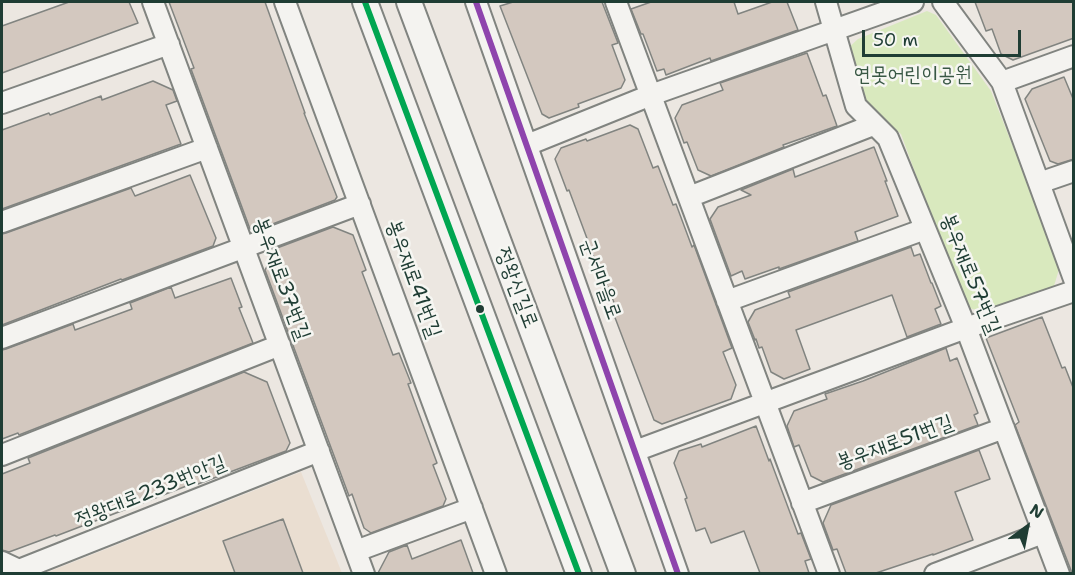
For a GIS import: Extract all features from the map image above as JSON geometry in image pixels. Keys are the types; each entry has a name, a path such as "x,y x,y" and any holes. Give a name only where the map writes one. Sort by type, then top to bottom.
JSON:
{"street":[{"name":"봉우재로37번길","path":"153,2 364,573"},
{"name":"봉우재로41번길","path":"285,2 496,573"},
{"name":"정왕신길로","path":"365,2 579,573"},
{"name":"정왕신길로","path":"409,2 623,573"},
{"name":"군서마을로","path":"476,2 678,573"},
{"path":"616,2 829,573"},
{"name":"봉우재로57번길","path":"826,2 856,106 888,138 966,328 1059,573"},
{"path":"527,145 651,95 913,2"},
{"path":"943,2 1002,82 1074,279"},
{"path":"2,103 169,44"},
{"path":"1002,82 1074,56"},
{"path":"689,198 873,125"},
{"path":"2,222 207,148"},
{"path":"1039,183 1074,171"},
{"path":"2,338 360,204"},
{"path":"727,301 925,229"},
{"path":"636,451 966,328 1074,291"},
{"path":"2,455 280,345"},
{"name":"봉우재로51번길","path":"802,502 1004,428"},
{"name":"정왕대로233번안길","path":"2,562 19,570 319,451"},
{"path":"356,551 472,508"},
{"path":"935,573 1043,532"}],"shaded area":[{"path":"301,472 342,573 43,574"}],"green space":[{"name":"연못어린이공원","path":"927,11 936,15 991,91 1060,266 1054,286 981,311 964,307 901,134 866,109 845,51 858,39"}],"building":[{"path":"69,2 129,2 138,23 2,73 2,26"},
{"path":"169,2 265,2 304,113 337,197 335,200 270,225 269,222 250,229"},
{"path":"513,2 602,2 618,43 612,45 625,80 621,88 549,118 542,114 500,6"},
{"path":"651,2 734,2 738,14 772,2 787,2 798,30 711,61 710,58 666,75 664,69 657,71 631,9"},
{"path":"975,2 1074,2 1074,38 1013,60 1001,54 992,29 986,31"},
{"path":"807,53 837,126 783,145 784,147 711,176 698,170 687,142 684,143 675,118 682,105 723,90 720,83"},
{"path":"1064,77 1074,101 1074,159 1058,164 1050,161 1025,99 1032,89"},
{"path":"153,81 173,90 177,101 166,105 181,144 2,209 2,130 101,96 102,100"},
{"path":"630,125 638,129 653,168 658,166 673,205 676,204 692,247 694,245 732,348 723,352 736,385 731,399 662,424 654,420 614,315 618,313 555,159 561,148"},
{"path":"874,147 898,216 855,232 858,241 745,279 742,271 731,276 710,219 718,207 751,195 741,190 793,169 795,177"},
{"path":"190,175 216,238 213,246 2,325 2,234 131,188 135,196"},
{"path":"333,227 353,235 366,270 362,272 393,355 399,353 411,383 408,384 437,463 433,465 446,499 443,506 371,533 364,528 352,494 349,496 265,270 277,248"},
{"path":"911,247 914,256 920,254 941,306 935,309 941,324 907,337 892,295 796,330 810,369 784,379 771,372 762,347 759,348 748,322 755,310 790,297 788,292"},
{"path":"231,278 242,307 239,308 253,343 19,435 18,433 2,439 2,350 73,324 75,330 132,309 130,303 171,287 175,298"},
{"path":"1042,317 1062,368 1065,367 1074,390 1074,573 1072,573 1015,425 1019,422 986,338"},
{"path":"946,348 950,361 957,358 978,413 974,415 978,425 823,482 811,476 799,445 794,447 787,426 794,411 827,399 825,394"},
{"path":"244,372 267,382 290,443 286,451 56,536 9,552 2,550 2,474 30,463 28,458"},
{"path":"756,426 798,534 801,533 811,559 805,561 809,573 760,573 744,531 711,543 705,528 696,531 674,463 679,451 701,444 702,447"},
{"path":"979,450 990,479 955,492 973,540 876,573 846,573 837,549 833,550 823,523 831,505"},
{"path":"283,519 303,573 235,573 223,541"},
{"path":"461,540 473,573 378,573 389,552 407,545 412,559"}],"transit line":[{"path":"365,2 579,574"},
{"path":"476,2 678,574"}]}
